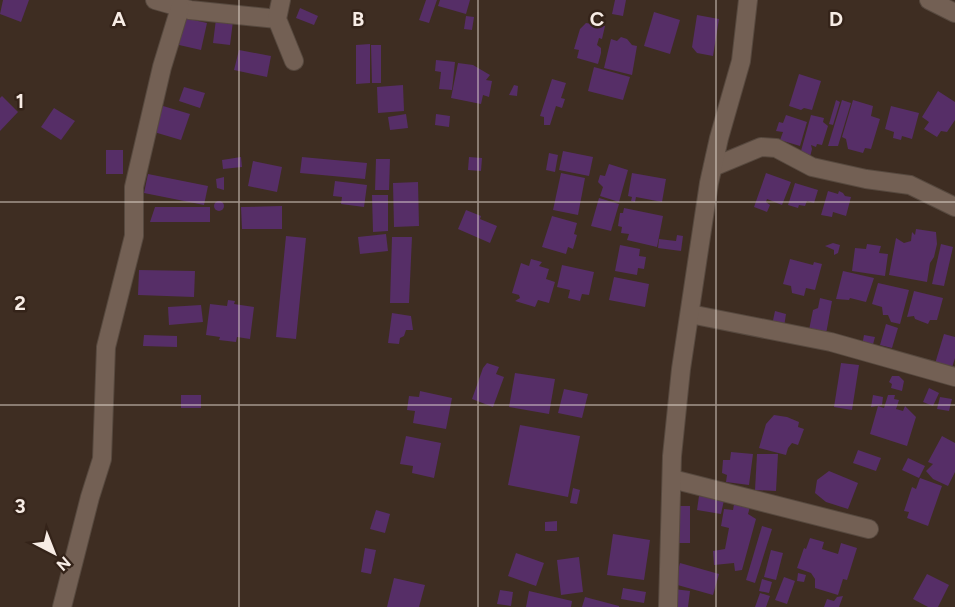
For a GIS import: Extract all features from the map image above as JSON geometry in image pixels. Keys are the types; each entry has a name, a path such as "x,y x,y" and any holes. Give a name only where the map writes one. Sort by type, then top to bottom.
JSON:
{"street":[{"path":"156,0 190,10 277,19"},
{"path":"281,0 277,19 294,61"},
{"path":"668,607 672,456 681,369 713,167 741,61 748,0"},
{"path":"929,0 955,13"},
{"path":"62,607 102,459 106,348 134,236 134,187 162,67 180,8"},
{"path":"713,167 762,147 776,148 812,167 866,179 910,185 955,207"},
{"path":"690,314 831,342 955,376"},
{"path":"672,479 869,529"}],"building":[{"path":"3,0 29,0 21,22 0,14"},
{"path":"426,0 437,0 429,23 419,20"},
{"path":"440,0 470,0 466,14 438,6"},
{"path":"615,0 626,0 623,16 612,14"},
{"path":"300,8 318,16 314,25 296,18"},
{"path":"654,12 680,20 670,54 644,46"},
{"path":"697,15 719,19 713,56 697,53 692,47"},
{"path":"466,16 474,17 472,30 464,29"},
{"path":"185,18 207,23 201,50 179,45"},
{"path":"216,19 233,21 230,45 213,43"},
{"path":"586,23 605,26 602,39 599,38 597,45 601,48 598,64 577,58 579,50 574,49 580,29"},
{"path":"621,37 637,46 632,75 604,68 611,39 617,41"},
{"path":"370,44 370,83 356,84 356,45"},
{"path":"371,45 381,45 381,83 372,83"},
{"path":"239,50 271,56 267,77 234,70"},
{"path":"436,60 455,62 452,90 439,89 441,72 435,71"},
{"path":"458,63 473,65 490,75 486,80 492,81 489,97 483,95 481,104 451,98"},
{"path":"594,67 630,77 623,100 588,91"},
{"path":"799,74 821,81 812,110 804,108 801,110 789,106"},
{"path":"552,79 566,83 561,98 565,99 562,108 556,106 550,125 544,125 544,117 540,116"},
{"path":"403,85 404,111 378,113 377,87"},
{"path":"514,85 518,86 517,96 509,95"},
{"path":"184,87 205,93 200,108 179,101"},
{"path":"938,91 955,102 955,120 947,132 941,131 937,137 924,129 929,122 922,117"},
{"path":"2,96 18,112 0,131 0,98"},
{"path":"836,100 840,102 833,125 829,124"},
{"path":"842,100 851,103 838,146 828,146"},
{"path":"853,100 873,106 871,116 880,119 871,149 865,148 863,153 848,149 846,139 842,137"},
{"path":"163,106 190,114 181,140 154,132"},
{"path":"891,106 919,113 912,139 902,136 901,140 893,138 894,132 885,129"},
{"path":"54,108 75,121 61,140 41,127"},
{"path":"406,114 408,128 390,130 388,117"},
{"path":"436,114 450,116 449,127 435,125"},
{"path":"786,115 807,122 800,146 780,140 783,132 776,131 779,122 783,123"},
{"path":"811,115 824,118 823,122 828,126 822,145 817,144 816,147 811,145 809,161 799,158"},
{"path":"106,150 123,150 123,174 106,174"},
{"path":"563,151 593,157 589,176 559,170"},
{"path":"549,153 558,155 555,172 546,170"},
{"path":"241,157 242,167 223,169 222,160"},
{"path":"302,157 367,163 365,179 300,173"},
{"path":"469,157 482,158 481,171 468,170"},
{"path":"376,159 390,159 389,190 375,190"},
{"path":"253,161 282,167 277,192 248,186"},
{"path":"609,164 628,170 619,202 600,196 603,187 598,182 600,175 605,176"},
{"path":"561,173 585,178 578,215 553,210"},
{"path":"632,173 666,179 662,202 636,197 635,202 631,201 632,197 628,196"},
{"path":"766,173 791,182 782,205 767,199 766,202 770,205 767,212 754,207"},
{"path":"148,174 208,186 204,205 144,193"},
{"path":"224,177 224,190 217,188 216,179"},
{"path":"335,181 367,185 364,207 341,204 342,197 333,196"},
{"path":"418,182 419,226 394,227 393,183"},
{"path":"795,183 818,190 814,203 807,201 805,206 799,205 798,208 788,205"},
{"path":"828,191 838,194 839,191 851,197 846,216 833,212 832,217 821,215"},
{"path":"372,195 388,195 388,231 373,232"},
{"path":"599,198 619,204 611,231 591,226"},
{"path":"219,201 223,202 223,210 219,211 215,210 214,206 215,202"},
{"path":"282,206 282,229 242,229 241,207"},
{"path":"155,207 210,207 210,222 150,222"},
{"path":"624,208 663,216 657,247 627,240 629,234 621,233 622,227 618,226 620,213 623,213"},
{"path":"466,210 497,226 490,243 458,229"},
{"path":"552,216 577,223 574,234 577,235 573,249 568,247 566,254 542,247"},
{"path":"916,229 936,232 937,244 930,263 927,282 889,275 896,238 904,243 911,241 912,232 915,235"},
{"path":"386,234 388,251 360,254 358,237"},
{"path":"677,235 683,236 681,251 658,248 659,239 676,241"},
{"path":"286,236 306,238 296,339 276,337"},
{"path":"392,237 412,237 409,303 390,303"},
{"path":"833,243 840,245 838,253 834,255 834,250 825,246"},
{"path":"867,244 881,246 879,253 888,254 885,276 852,271 855,248 866,249"},
{"path":"941,244 953,247 944,286 932,284"},
{"path":"620,245 640,249 639,256 646,257 644,269 638,268 637,275 615,271"},
{"path":"531,259 542,262 539,266 549,269 546,279 555,282 549,303 538,300 535,307 515,301 520,298 519,295 512,293 521,263 529,266"},
{"path":"790,259 813,265 814,262 822,264 815,290 806,288 804,296 792,293 791,286 783,284"},
{"path":"562,265 594,272 589,295 582,294 580,301 568,298 570,290 557,287"},
{"path":"139,270 195,271 194,297 138,295"},
{"path":"843,271 874,278 866,302 850,298 849,300 836,299"},
{"path":"614,277 649,284 645,307 609,300"},
{"path":"878,283 909,290 900,324 891,322 888,315 883,315 882,307 872,304"},
{"path":"914,291 943,298 937,320 930,320 928,324 915,319 914,316 907,317"},
{"path":"820,298 832,301 826,334 809,330 813,310 818,308"},
{"path":"228,300 235,301 234,304 254,307 250,339 237,337 236,342 219,340 220,337 206,335 210,304 227,306"},
{"path":"201,305 203,322 169,325 168,307"},
{"path":"775,311 786,314 784,327 772,325"},
{"path":"392,313 411,316 413,330 406,330 399,344 388,343"},
{"path":"886,324 898,328 892,348 880,345"},
{"path":"944,334 955,337 955,358 951,371 934,367"},
{"path":"144,335 177,336 177,347 143,346"},
{"path":"864,335 875,337 872,348 862,346"},
{"path":"487,363 499,367 496,374 504,377 493,407 472,399"},
{"path":"841,363 859,365 852,410 834,407"},
{"path":"515,373 555,379 549,414 509,407"},
{"path":"892,376 899,376 904,381 902,391 891,388 892,384 889,382"},
{"path":"929,388 939,393 933,406 923,402"},
{"path":"564,389 588,394 582,418 558,413"},
{"path":"420,391 452,398 446,429 413,423 415,411 407,410 409,396 419,397"},
{"path":"181,395 201,395 201,408 181,408"},
{"path":"873,395 883,397 882,405 871,407"},
{"path":"888,395 895,395 894,399 899,400 896,409 903,411 905,406 916,417 907,446 870,434 878,406 884,408"},
{"path":"940,397 952,399 949,411 937,409"},
{"path":"774,415 799,422 798,427 804,429 798,445 792,443 786,455 759,448 766,424"},
{"path":"520,425 580,436 568,497 508,485"},
{"path":"406,436 441,443 434,478 412,473 413,466 400,464"},
{"path":"942,436 955,443 955,472 948,486 933,479 926,471 933,464 928,462"},
{"path":"858,450 881,458 876,471 853,463"},
{"path":"731,452 753,454 749,485 726,482 727,475 722,473 723,460 730,460"},
{"path":"757,454 778,454 776,491 755,490"},
{"path":"908,458 925,466 919,478 902,470"},
{"path":"829,471 858,483 848,509 826,502 815,493 817,480"},
{"path":"920,478 942,486 928,526 907,518 909,512 904,511 912,487 916,489"},
{"path":"573,488 580,490 577,504 570,503"},
{"path":"699,496 724,500 721,514 697,510"},
{"path":"734,504 750,507 748,514 756,519 742,570 735,571 734,563 714,565 713,551 725,549 729,528 721,526 724,509 733,510"},
{"path":"680,506 690,506 690,543 679,543"},
{"path":"376,510 390,514 385,533 370,529"},
{"path":"557,521 557,531 545,531 545,522"},
{"path":"762,526 772,529 755,583 746,580"},
{"path":"613,534 650,540 644,580 607,575"},
{"path":"810,538 824,542 822,549 838,554 841,543 857,548 847,580 843,579 838,595 815,588 815,579 811,573 797,568"},
{"path":"365,548 376,550 371,574 361,572"},
{"path":"771,550 783,553 776,580 764,577"},
{"path":"516,553 544,563 536,586 508,576"},
{"path":"579,557 583,592 561,595 557,560"},
{"path":"680,563 719,574 713,595 674,584"},
{"path":"798,573 806,575 804,582 797,581"},
{"path":"927,574 949,585 938,607 928,607 913,599"},
{"path":"784,577 795,581 787,604 775,600"},
{"path":"394,578 425,585 419,607 387,607"},
{"path":"762,579 772,582 769,593 759,591"},
{"path":"623,588 646,592 644,603 621,599"},
{"path":"674,589 690,591 688,607 672,607"},
{"path":"500,590 513,592 511,606 497,604"},
{"path":"529,591 572,601 571,607 526,607"},
{"path":"760,593 770,596 766,607 755,607"},
{"path":"843,596 839,607 824,607 827,599 834,601 837,597"},
{"path":"585,597 619,606 619,607 582,607"}]}
